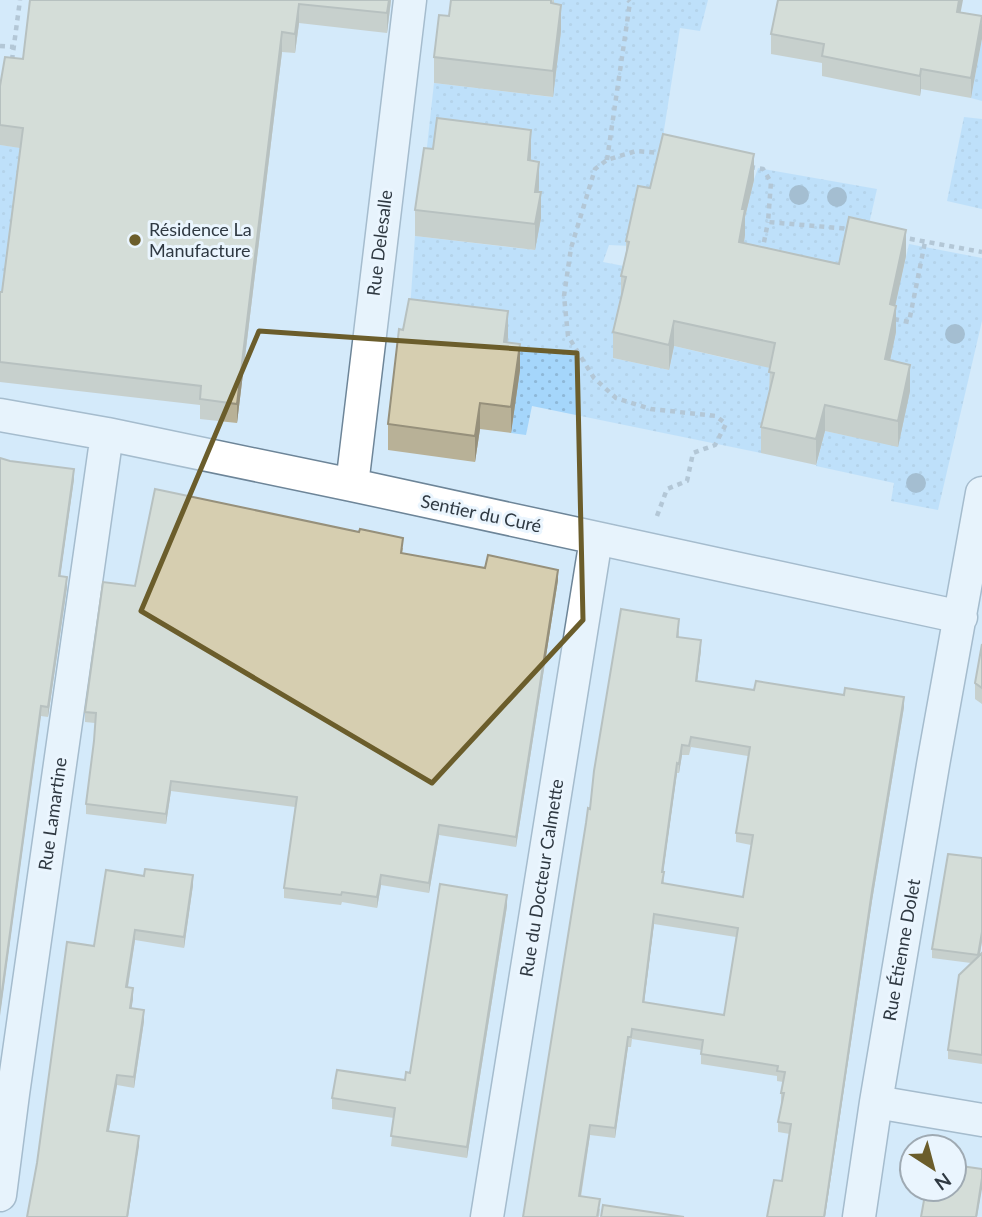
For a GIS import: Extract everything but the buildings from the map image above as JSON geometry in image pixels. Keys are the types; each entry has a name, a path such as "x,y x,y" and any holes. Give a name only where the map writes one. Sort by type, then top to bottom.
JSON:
{"street":[{"name":"Rue Delesalle","path":"352,485 410,0"},
{"name":"Sentier du Curé","path":"0,415 107,434 352,485 961,617"},
{"name":"Rue Lamartine","path":"0,1195 107,434"},
{"name":"Rue Étienne Dolet","path":"859,1217 876,1102 982,493"},
{"name":"Rue du Docteur Calmette","path":"487,1217 596,539"},
{"path":"876,1102 982,1120"}],"path":[{"path":"12,60 20,0"},
{"path":"607,160 630,2 628,0"},
{"path":"0,46 14,47"},
{"path":"661,506 667,489 687,481 693,453 715,445 726,424 716,416 650,409 616,398 594,378 568,336 564,296 571,248 595,169 607,160 636,151 671,154"},
{"path":"745,166 763,169 771,182 768,222 760,263"},
{"path":"768,222 857,230"},
{"path":"898,237 982,252"},
{"path":"892,318 909,322 925,242"}],"highlighted area":[{"path":"259,331 577,353 583,620 432,783 141,611"}],"shaded area":[{"path":"546,0 708,0 700,31 680,28 664,130 663,160 631,246 609,245 603,262 629,267 613,358 669,370 674,346 746,363 777,363 774,399 761,453 532,406 526,435 511,433 519,371 409,325 415,236 534,250 528,186 531,155 424,174 434,83 552,97"},
{"path":"982,39 982,101 971,98"},
{"path":"964,117 982,119 982,209 947,201"},
{"path":"0,145 23,148 0,332"},
{"path":"758,168 877,189 869,224 839,290 738,270 747,205"},
{"path":"909,244 982,258 982,321 938,510 891,501 894,483 816,466 825,431 898,446 885,385 896,332 889,330"}],"place":[{"name":"Résidence La Manufacture","path":"135,240"}]}
